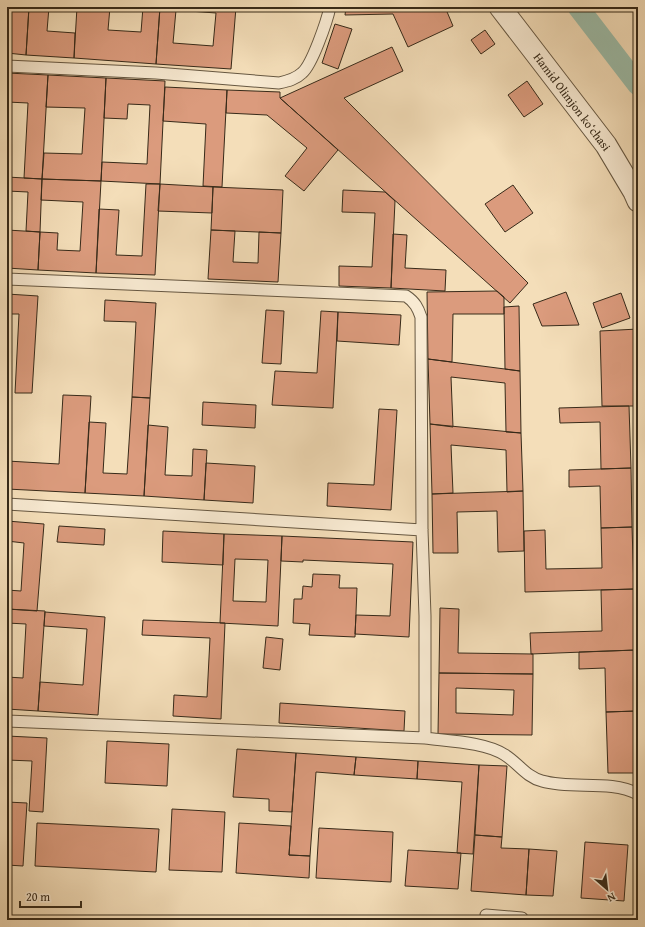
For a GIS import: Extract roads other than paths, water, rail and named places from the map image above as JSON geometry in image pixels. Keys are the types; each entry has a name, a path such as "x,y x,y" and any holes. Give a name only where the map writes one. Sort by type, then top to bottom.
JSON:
{"street":[{"name":"Hamid Olimjon koʻchasi","path":"500,7 606,145 638,201"}],"lane":[{"path":"7,66 156,73 279,83 292,80 303,73 310,64 330,7"},
{"path":"7,279 406,296 413,301 418,308 421,317 425,738"},
{"path":"7,504 422,530"},
{"path":"7,720 425,738 490,747 505,755 525,773 540,780 557,785 618,787 638,794"},
{"path":"486,920 486,915 522,918"}],"waterway":[{"path":"578,7 638,85"}]}
